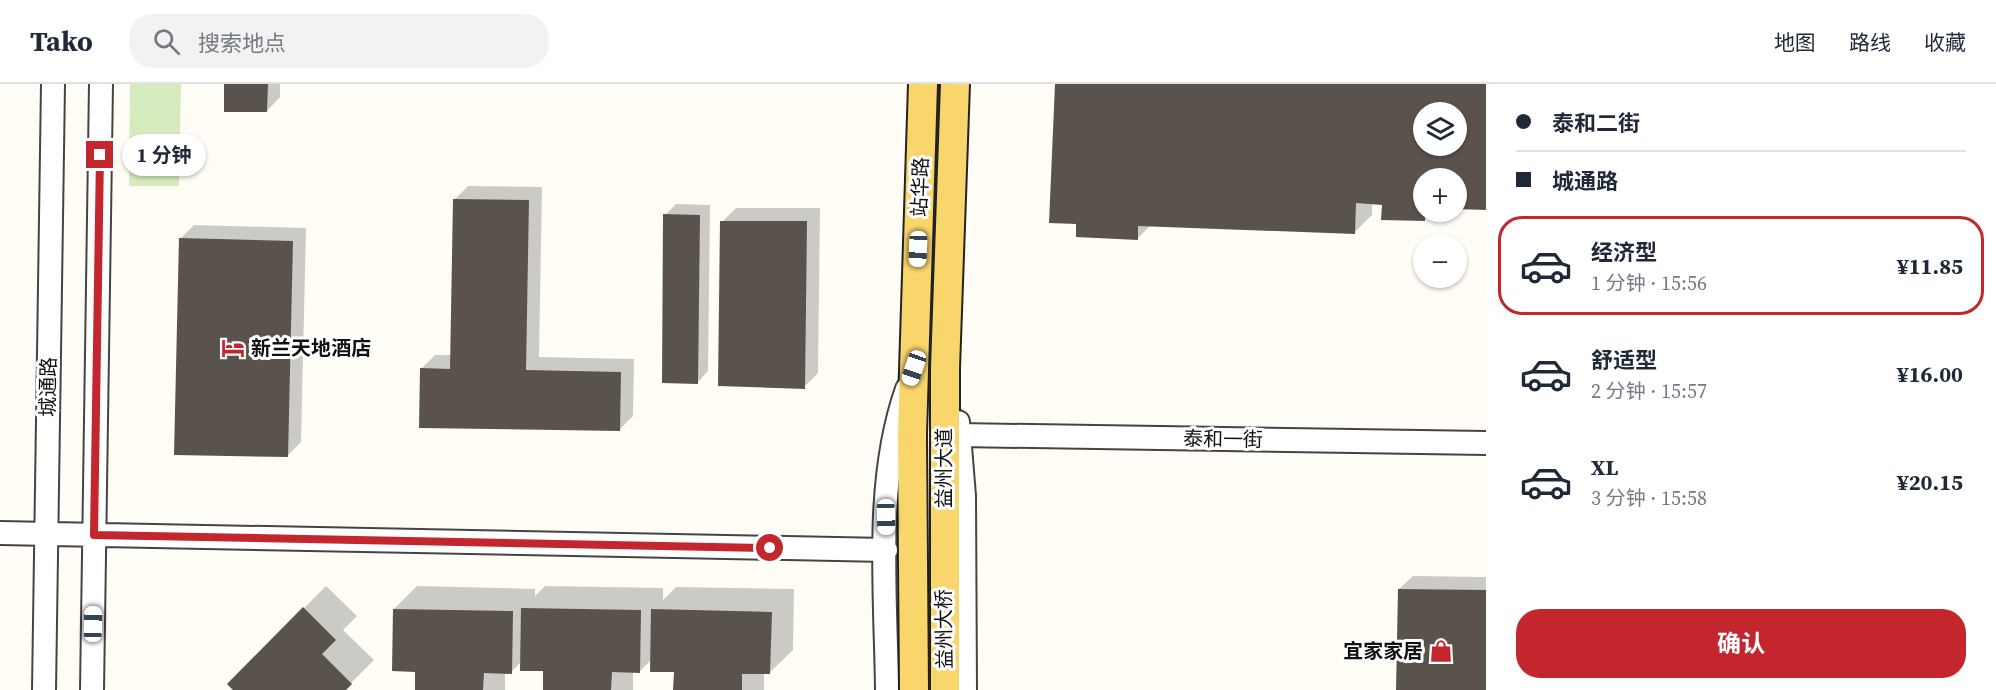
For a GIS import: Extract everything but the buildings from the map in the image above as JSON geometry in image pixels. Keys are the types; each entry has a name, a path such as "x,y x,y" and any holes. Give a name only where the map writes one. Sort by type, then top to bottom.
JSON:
{"main road":[{"name":"站华路","path":"912,434 923,84"},
{"name":"站华路","path":"945,368 955,84"},
{"name":"益州大道","path":"944,568 945,368"},
{"name":"益州大道","path":"912,434 913,570"},
{"name":"益州大桥","path":"944,568 945,690"},
{"name":"益州大桥","path":"913,570 914,690"}],"street":[{"name":"城通路","path":"44,690 53,84"},
{"path":"92,690 101,84"},
{"path":"887,690 886,500 897,423 914,368"},
{"path":"945,368 954,395 964,496 965,690"},
{"name":"泰和一街","path":"959,435 1486,443"},
{"path":"0,533 886,550"}],"green space":[{"path":"130,84 181,84 179,186 129,186"}],"place":[{"name":"新兰天地酒店","path":"233,348"},
{"name":"宜家家居","path":"1441,651"}],"route":[{"path":"100,155 94,535 770,548"}]}
